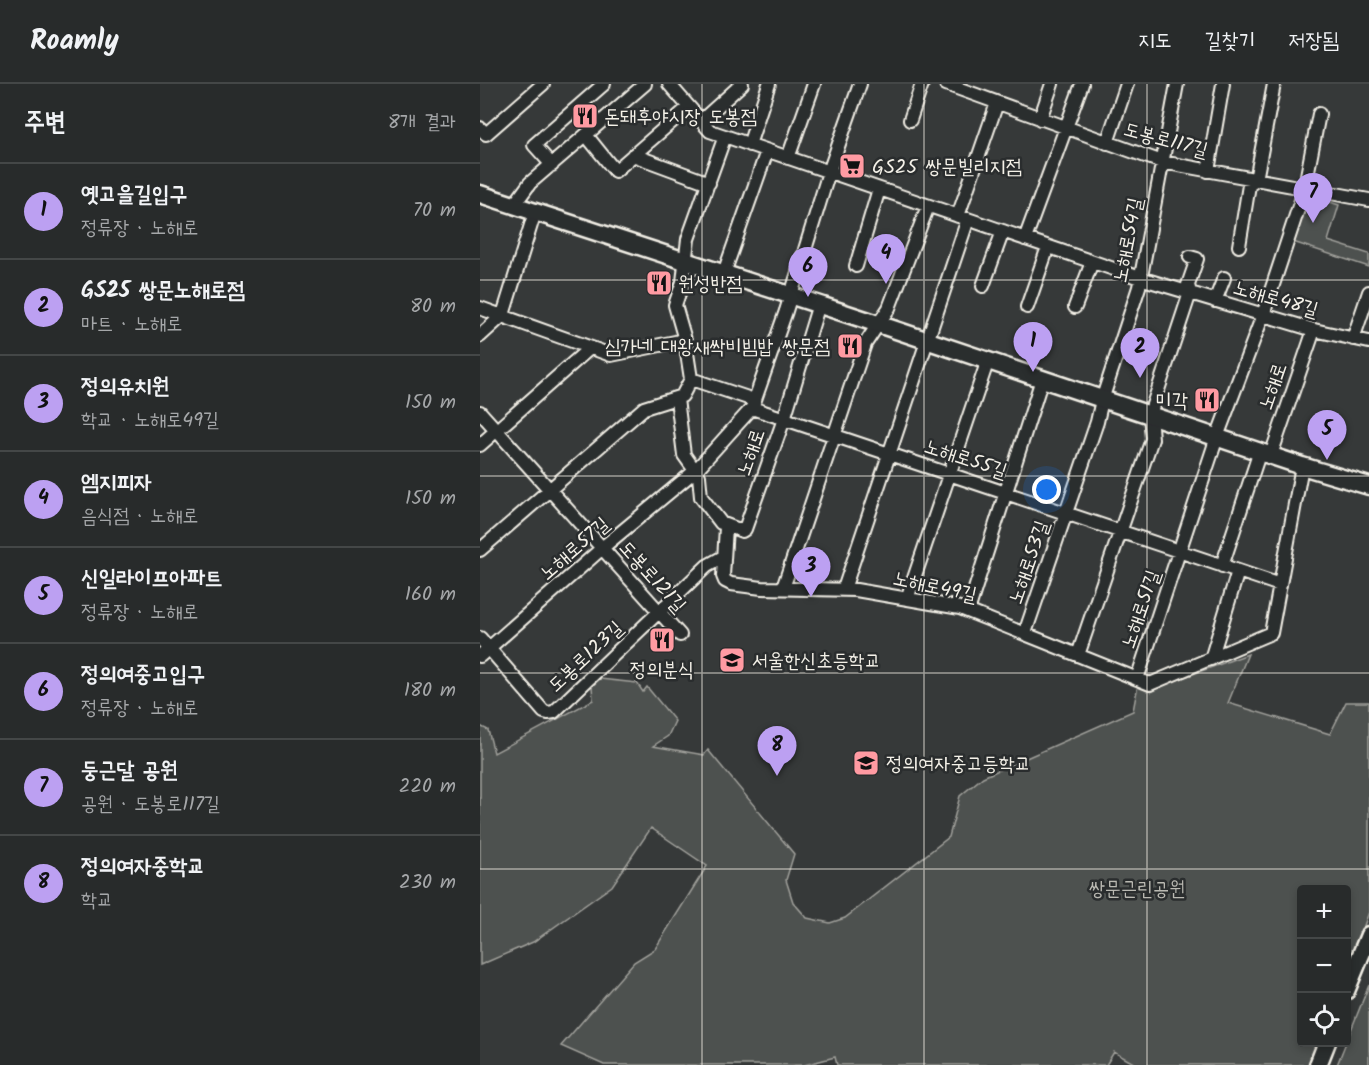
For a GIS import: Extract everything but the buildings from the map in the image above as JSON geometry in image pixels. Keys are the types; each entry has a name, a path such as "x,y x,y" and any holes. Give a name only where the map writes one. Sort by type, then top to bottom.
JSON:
{"main road":[{"path":"480,194 877,323 1302,466 1369,486"},
{"path":"1351,981 1369,935"},
{"path":"1318,1065 1325,1047"}],"street":[{"path":"480,128 486,134 543,84"},
{"path":"552,165 534,145 604,84"},
{"path":"514,205 531,183 645,84"},
{"name":"노해로48길","path":"669,84 710,131 1140,278 1314,330 1369,342"},
{"path":"701,121 742,84"},
{"path":"749,145 769,84"},
{"path":"788,158 814,84"},
{"path":"790,295 860,84"},
{"path":"910,120 922,84"},
{"name":"도봉로117길","path":"946,84 1162,162 1365,199"},
{"path":"1040,119 1052,84"},
{"path":"1025,239 1082,84"},
{"path":"1107,143 1127,84"},
{"name":"노해로54길","path":"1102,400 1139,287 1177,84"},
{"path":"1208,171 1223,84"},
{"path":"1239,246 1249,185 1256,180 1274,84"},
{"path":"844,589 926,340 997,103"},
{"path":"586,135 615,171 689,107"},
{"path":"1263,315 1305,189 1319,114"},
{"path":"480,549 644,408 677,399 686,391 691,379 685,340 675,305 683,282 688,239 725,136"},
{"path":"724,273 767,151"},
{"path":"633,155 709,183"},
{"path":"856,266 879,189"},
{"path":"1365,199 1369,210"},
{"path":"783,588 865,344 889,308 928,206"},
{"path":"480,336 503,315 535,212"},
{"path":"983,286 1003,231"},
{"path":"1027,307 1048,247"},
{"path":"1078,655 1152,439 1150,414 1190,293 1188,285 1197,259 1190,257"},
{"path":"1075,307 1092,262"},
{"path":"1215,301 1224,278"},
{"path":"1353,339 1369,292"},
{"name":"노해로57길","path":"484,652 696,470 753,404 790,295"},
{"name":"노해로","path":"726,527 742,531 745,529 784,419 819,304"},
{"path":"480,309 503,315 611,355 685,340"},
{"name":"노해로","path":"1217,437 1263,315"},
{"name":"노해로","path":"1222,566 1314,330"},
{"path":"480,445 590,348"},
{"path":"907,599 988,360"},
{"name":"노해로55길","path":"691,379 784,419 1066,513"},
{"path":"968,611 1042,379"},
{"path":"677,399 684,455 699,476 701,497 721,524 726,527"},
{"name":"노해로53길","path":"1025,633 1097,422 1102,400"},
{"name":"도봉로121길","path":"480,412 680,635"},
{"name":"노해로51길","path":"1137,679 1217,437"},
{"name":"노해로49길","path":"726,527 723,576 725,581 731,584 844,589 968,611 1150,684 1271,633 1302,466"},
{"name":"노해로51길","path":"1066,513 1280,585"},
{"name":"도봉로123길","path":"480,638 484,652 544,712 554,712 707,566 723,557"},
{"path":"1211,658 1238,571"}],"green space":[{"path":"1302,193 1339,205 1328,241 1369,254 1369,267 1287,240"},
{"name":"쌍문근린공원","path":"1248,654 1228,703 1330,734 1346,702 1369,702 1369,912 1351,961 1351,885 1297,885 1297,1047 1318,1047 1311,1065 1137,1065 1114,1052 1106,1065 837,1065 835,1057 804,1065 604,1065 561,1046 634,962 655,949 707,866 651,828 612,886 533,942 480,965 480,726 488,730 494,753 593,700 592,686 600,679 637,683 643,692 647,687 675,721 668,736 653,746 704,755 708,750 794,854 786,880 793,902 807,918 830,923 845,918 949,837 960,796 983,777 1133,711 1138,685 1151,692 1160,686"},
{"path":"1369,985 1369,1065 1337,1065 1344,1047 1351,1047 1351,1030"}],"place":[{"name":"돈돼후야시장 도봉점","path":"585,116"},
{"name":"GS25 쌍문빌리지점","path":"852,166"},
{"name":"둥근달 공원","path":"1313,223"},
{"name":"원성반점","path":"659,283"},
{"name":"엠지피자","path":"886,284"},
{"name":"정의여중고입구","path":"808,297"},
{"name":"심가네 대왕새싹비빔밥 쌍문점","path":"850,346"},
{"name":"옛고을길입구","path":"1033,372"},
{"name":"GS25 쌍문노해로점","path":"1140,378"},
{"name":"미각","path":"1207,400"},
{"name":"신일라이프아파트","path":"1327,460"},
{"name":"정의유치원","path":"811,597"},
{"name":"정의분식","path":"662,640"},
{"name":"서울한신초등학교","path":"732,660"},
{"name":"정의여자중고등학교","path":"866,763"},
{"name":"정의여자중학교","path":"777,776"}]}
